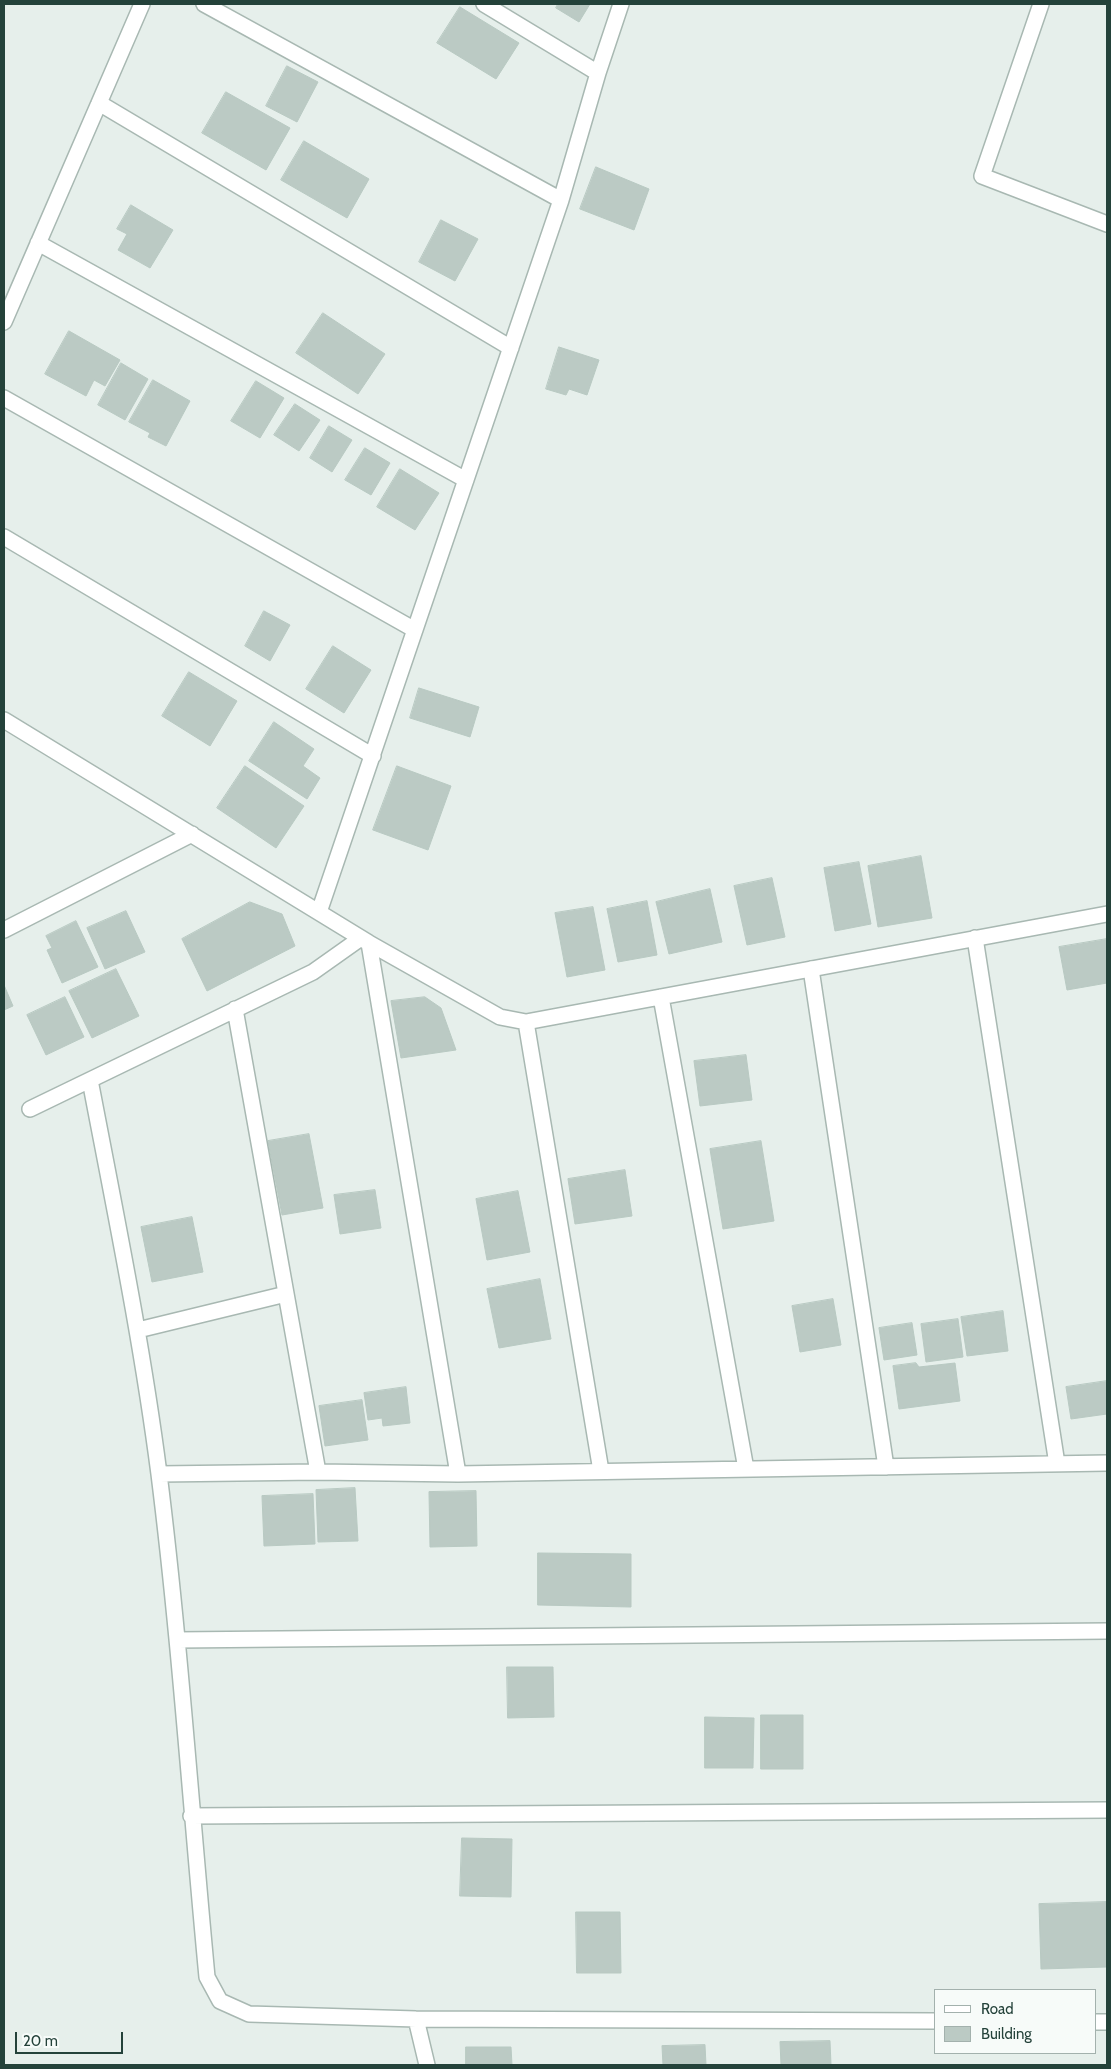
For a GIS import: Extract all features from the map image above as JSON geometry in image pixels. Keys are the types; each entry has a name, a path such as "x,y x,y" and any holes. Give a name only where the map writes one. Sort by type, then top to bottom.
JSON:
{"street":[{"path":"4,322 142,4"},
{"path":"204,4 561,200"},
{"path":"484,4 598,73"},
{"path":"319,912 561,200 598,73 621,4"},
{"path":"1041,4 982,176 1107,224"},
{"path":"99,104 511,348"},
{"path":"38,243 466,480"},
{"path":"4,398 415,630"},
{"path":"4,537 372,756"},
{"path":"4,720 365,940 500,1017 526,1022 1107,914"},
{"path":"4,930 192,834"},
{"path":"975,938 1057,1464"},
{"path":"30,1109 313,972 365,940"},
{"path":"365,940 458,1474"},
{"path":"811,969 886,1467"},
{"path":"661,997 746,1469"},
{"path":"235,1009 318,1472"},
{"path":"526,1022 601,1471"},
{"path":"90,1080 138,1330 159,1474 177,1640 191,1816 207,1977 220,2001 249,2014 416,2019 934,2021"},
{"path":"138,1330 286,1294"},
{"path":"159,1474 318,1472 458,1474 1107,1463"},
{"path":"177,1640 1107,1631"},
{"path":"191,1816 1107,1810"},
{"path":"416,2019 427,2065"}],"building":[{"path":"558,4 590,4 579,22 556,8"},
{"path":"460,7 519,43 496,79 437,43"},
{"path":"287,66 318,82 297,122 266,106"},
{"path":"226,92 290,128 266,170 202,133"},
{"path":"304,141 369,179 347,218 281,180"},
{"path":"596,167 649,189 634,230 580,209"},
{"path":"131,205 173,230 150,268 118,250 127,234 117,229"},
{"path":"441,220 478,239 455,281 419,262"},
{"path":"323,313 385,354 358,394 296,353"},
{"path":"69,331 120,360 105,386 94,380 86,396 45,374"},
{"path":"559,347 599,360 587,395 569,389 566,395 546,389"},
{"path":"121,363 148,379 125,420 98,405"},
{"path":"153,380 190,401 166,446 148,437 150,433 129,422"},
{"path":"256,381 284,398 260,438 231,421"},
{"path":"295,404 320,420 299,451 274,435"},
{"path":"329,426 352,440 332,472 310,458"},
{"path":"365,448 390,463 371,495 345,480"},
{"path":"400,469 439,493 415,530 377,507"},
{"path":"264,611 290,625 270,661 245,646"},
{"path":"333,646 371,670 344,713 306,689"},
{"path":"189,672 237,701 210,746 162,716"},
{"path":"419,688 479,707 470,737 410,718"},
{"path":"274,722 314,749 303,766 320,778 307,799 249,761"},
{"path":"245,766 304,806 276,848 217,808"},
{"path":"397,766 451,786 428,850 373,830"},
{"path":"921,856 932,918 878,927 868,866"},
{"path":"859,862 871,924 835,931 824,868"},
{"path":"772,878 785,937 747,945 734,886"},
{"path":"710,889 722,942 669,954 656,902"},
{"path":"647,901 657,955 618,962 607,909"},
{"path":"250,902 282,914 295,946 207,991 182,939"},
{"path":"593,907 605,970 567,977 555,913"},
{"path":"126,911 145,952 105,969 87,928"},
{"path":"76,921 98,967 62,983 47,950 52,948 46,936"},
{"path":"1107,939 1107,983 1067,990 1059,947"},
{"path":"116,969 139,1016 92,1038 69,991"},
{"path":"4,985 13,1006 4,1010"},
{"path":"65,997 84,1037 46,1055 27,1015"},
{"path":"425,997 441,1008 456,1050 401,1058 391,1001"},
{"path":"746,1055 752,1100 700,1106 694,1061"},
{"path":"309,1134 323,1208 282,1215 268,1141"},
{"path":"761,1141 774,1221 723,1229 710,1149"},
{"path":"625,1170 632,1216 575,1224 568,1179"},
{"path":"375,1190 381,1228 340,1234 334,1195"},
{"path":"518,1191 530,1252 487,1260 476,1199"},
{"path":"192,1217 203,1272 152,1282 141,1227"},
{"path":"540,1279 551,1339 499,1348 487,1289"},
{"path":"833,1299 841,1345 800,1352 792,1306"},
{"path":"1003,1311 1008,1351 967,1356 961,1317"},
{"path":"958,1319 963,1357 926,1362 921,1324"},
{"path":"912,1323 917,1355 884,1360 879,1328"},
{"path":"916,1363 919,1367 955,1363 960,1401 899,1409 893,1366"},
{"path":"1107,1381 1107,1414 1071,1419 1066,1387"},
{"path":"406,1387 410,1423 383,1426 382,1418 368,1420 364,1393"},
{"path":"362,1400 368,1440 325,1446 319,1406"},
{"path":"355,1488 358,1541 318,1542 316,1490"},
{"path":"476,1491 477,1546 430,1547 429,1492"},
{"path":"313,1494 315,1544 264,1546 262,1496"},
{"path":"538,1553 631,1554 631,1607 538,1605"},
{"path":"507,1667 553,1667 554,1717 508,1718"},
{"path":"761,1715 803,1715 803,1769 761,1769"},
{"path":"705,1717 754,1718 753,1768 705,1768"},
{"path":"462,1838 512,1839 511,1897 460,1896"},
{"path":"1106,1902 1107,1967 1041,1969 1039,1904"},
{"path":"576,1912 620,1912 621,1973 577,1973"},
{"path":"830,2041 831,2065 781,2065 780,2042"},
{"path":"705,2045 706,2065 663,2065 662,2046"},
{"path":"466,2047 511,2047 512,2065 466,2065"}]}
